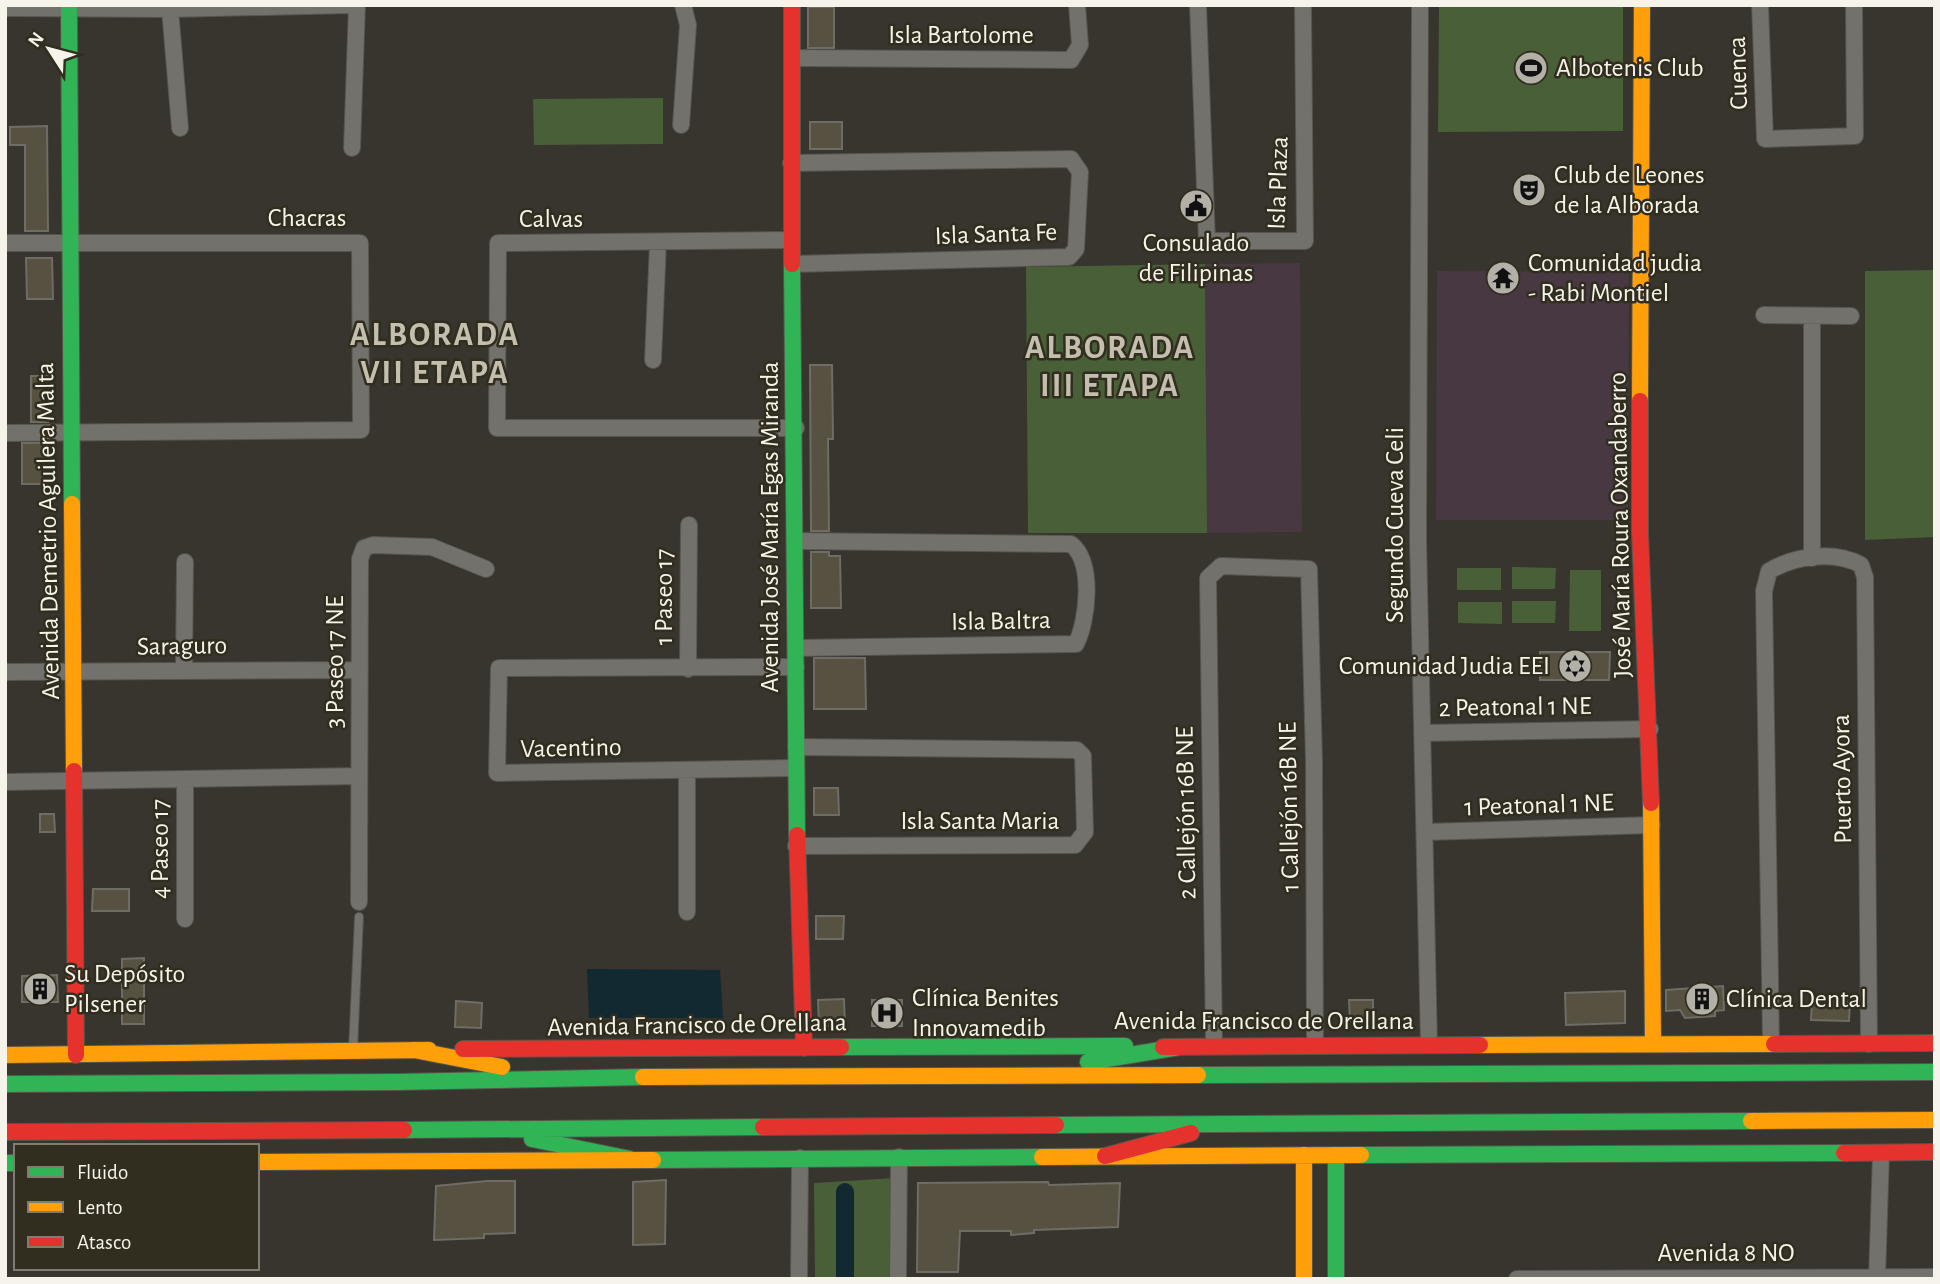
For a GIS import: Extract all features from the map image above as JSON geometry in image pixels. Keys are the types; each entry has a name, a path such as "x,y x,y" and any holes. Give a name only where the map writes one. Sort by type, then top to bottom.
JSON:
{"main road":[{"name":"Avenida José María Egas Miranda","path":"792,5 796,846 804,1048"},
{"name":"José María Roura Oxandaberro","path":"1642,5 1640,533 1650,729 1653,1044"},
{"name":"Avenida Demetrio Aguilera Malta","path":"69,7 76,1055"},
{"name":"Avenida Francisco de Orellana","path":"5,1055 1315,1045 1935,1044"},
{"path":"1006,1076 1179,1047"},
{"path":"414,1051 560,1077"},
{"name":"Avenida Francisco de Orellana","path":"5,1084 396,1082 560,1077 1935,1072"},
{"path":"5,1132 1935,1120"},
{"path":"1105,1156 1227,1123"},
{"path":"477,1128 630,1159"},
{"path":"259,1162 1935,1152"},
{"path":"1304,1155 1304,1279"},
{"path":"1336,1155 1336,1279"}],"street":[{"path":"5,8 170,9 351,5"},
{"path":"352,148 357,5"},
{"path":"681,125 688,25 683,5"},
{"name":"Isla Bartolome","path":"793,58 1071,60 1080,45 1077,5"},
{"name":"Isla Plaza","path":"1198,5 1207,241 1306,241 1303,5"},
{"name":"Segundo Cueva Celi","path":"1420,5 1418,540 1427,832 1429,1045"},
{"name":"Cuenca","path":"1760,5 1765,139 1855,136 1854,5"},
{"path":"170,9 180,128"},
{"name":"Isla Santa Fe","path":"791,163 1071,159 1080,172 1076,249 1069,257 793,264"},
{"name":"Calvas","path":"792,240 498,243 498,428 796,428"},
{"name":"Chacras","path":"5,243 360,243 363,375 361,430 5,433"},
{"path":"653,360 658,243"},
{"path":"1764,315 1851,316"},
{"path":"1812,317 1812,558"},
{"name":"1 Paseo 17","path":"688,669 689,525"},
{"name":"Isla Baltra","path":"795,541 1071,544 1082,552 1085,566 1085,626 1076,644 796,648"},
{"name":"3 Paseo 17 NE","path":"359,909 360,559 364,548 373,545 432,547 486,569"},
{"name":"Puerto Ayora","path":"1772,1044 1764,591 1769,571 1787,560 1848,558 1861,565 1865,577 1869,1044"},
{"path":"184,670 185,562"},
{"name":"1 Callejón 16B NE","path":"1208,578 1221,566 1309,569 1315,1045"},
{"name":"2 Callejón 16B NE","path":"1208,578 1214,1046"},
{"name":"Vacentino","path":"796,667 499,668 497,773 796,768"},
{"name":"Saraguro","path":"5,672 360,670"},
{"name":"2 Peatonal 1 NE","path":"1422,733 1650,729"},
{"name":"Isla Santa Maria","path":"796,747 1077,750 1083,755 1085,832 1074,845 796,846"},
{"path":"687,771 687,912"},
{"path":"5,782 359,776"},
{"name":"4 Paseo 17","path":"185,780 185,919"},
{"name":"1 Peatonal 1 NE","path":"1427,832 1652,825"},
{"path":"1877,1278 1881,1153"},
{"path":"898,1279 899,1157"},
{"path":"799,1279 800,1158"},
{"name":"Avenida 8 NO","path":"1517,1279 1935,1277"}],"lane":[{"name":"3 Paseo 17 NE","path":"353,1052 359,909"}],"shaded area":[{"path":"1300,263 1302,532 1207,533 1205,264"},
{"path":"1437,271 1629,272 1628,520 1436,520"}],"green space":[{"name":"Albotenis Club","path":"1439,5 1623,5 1623,131 1438,132"},
{"path":"663,98 663,144 534,145 533,99"},
{"path":"1205,264 1207,533 1028,533 1026,267"},
{"path":"1935,270 1935,537 1865,540 1865,271"},
{"path":"1512,567 1556,568 1555,589 1512,589"},
{"path":"1457,568 1501,568 1501,590 1457,590"},
{"path":"1570,570 1601,570 1601,631 1569,631"},
{"path":"1512,601 1556,601 1555,623 1512,623"},
{"path":"1458,602 1502,602 1502,624 1458,623"},
{"path":"895,1178 892,1279 815,1279 814,1183"}],"water":[{"path":"587,969 720,970 723,1018 589,1018"}],"building":[{"path":"808,7 834,7 834,48 808,48"},
{"path":"810,122 842,122 842,149 810,149"},
{"path":"47,126 48,231 25,231 25,145 10,145 10,127"},
{"path":"26,258 52,258 53,299 27,299"},
{"path":"810,365 832,365 833,439 828,439 829,531 811,531"},
{"path":"31,376 48,376 48,422 31,422"},
{"path":"22,443 48,443 49,484 22,484"},
{"path":"811,552 829,552 829,556 840,556 841,608 811,608"},
{"name":"Comunidad Judia EEI","path":"1540,652 1610,652 1609,680 1540,680"},
{"path":"814,658 865,658 866,709 814,709"},
{"path":"814,788 838,788 839,815 814,815"},
{"path":"40,814 54,814 55,832 40,832"},
{"path":"93,889 129,889 129,911 92,911"},
{"path":"816,916 844,916 843,939 816,939"},
{"path":"144,958 144,1024 122,1024 122,959"},
{"name":"Su Depósito Pilsener","path":"57,975 58,1002 22,1002 22,976"},
{"name":"Clínica Dental","path":"1723,986 1724,1010 1715,1011 1715,1016 1685,1018 1680,1010 1666,1011 1666,990"},
{"path":"1625,991 1625,1023 1566,1025 1565,993"},
{"path":"844,999 845,1026 819,1027 818,1000"},
{"name":"Clínica Benites Innovamedib","path":"872,1000 902,1000 902,1026 872,1026"},
{"path":"1349,1000 1373,1000 1373,1021 1350,1021"},
{"path":"456,1001 482,1003 481,1028 455,1027"},
{"path":"1812,1001 1850,1002 1849,1021 1811,1020"},
{"path":"666,1180 665,1244 633,1245 633,1182"},
{"path":"515,1181 515,1233 484,1234 484,1238 434,1240 436,1186"},
{"path":"1048,1182 1049,1185 1120,1183 1118,1227 1034,1230 1034,1233 1011,1235 1011,1231 960,1231 958,1272 917,1272 918,1183"}],"waterway":[{"path":"845,1192 845,1279"}],"traffic: fast":[{"path":"69,5 72,504"},
{"path":"792,264 797,835"},
{"path":"841,1047 1125,1046"},
{"path":"1088,1062 1179,1047"},
{"path":"1198,1075 1935,1072"},
{"path":"5,1084 396,1082 643,1077"},
{"path":"1056,1125 1751,1121"},
{"path":"404,1130 763,1127"},
{"path":"532,1139 630,1159"},
{"path":"1361,1155 1844,1153"},
{"path":"1336,1155 1336,1279"},
{"path":"653,1160 1042,1157"},
{"path":"5,1163 14,1163"}],"traffic: slow":[{"path":"1640,401 1642,5"},
{"path":"72,504 74,771"},
{"path":"1651,803 1653,1044"},
{"path":"1480,1045 1774,1044"},
{"path":"414,1050 502,1067"},
{"path":"5,1055 429,1050"},
{"path":"643,1077 1198,1075"},
{"path":"1751,1121 1935,1120"},
{"path":"1304,1155 1304,1279"},
{"path":"1042,1157 1361,1155"},
{"path":"259,1162 653,1160"}],"traffic: jam":[{"path":"792,5 792,264"},
{"path":"1640,401 1640,533 1651,803"},
{"path":"74,771 76,1055"},
{"path":"797,835 804,1048"},
{"path":"1774,1044 1935,1043"},
{"path":"1163,1047 1480,1045"},
{"path":"463,1049 841,1047"},
{"path":"763,1127 1056,1125"},
{"path":"5,1132 404,1130"},
{"path":"1105,1156 1191,1133"},
{"path":"1844,1153 1935,1152"}],"place":[{"name":"Albotenis Club","path":"1531,68"},
{"name":"Club de Leones de la Alborada","path":"1529,190"},
{"name":"Consulado de Filipinas","path":"1196,206"},
{"name":"Comunidad judia - Rabi Montiel","path":"1503,278"},
{"name":"Comunidad Judia EEI","path":"1575,666"},
{"name":"Su Depósito Pilsener","path":"40,989"},
{"name":"Clínica Dental","path":"1702,999"},
{"name":"Clínica Benites Innovamedib","path":"887,1013"}],"district":[{"name":"ALBORADA VII ETAPA","path":"435,354"},
{"name":"ALBORADA III ETAPA","path":"1110,367"}]}
